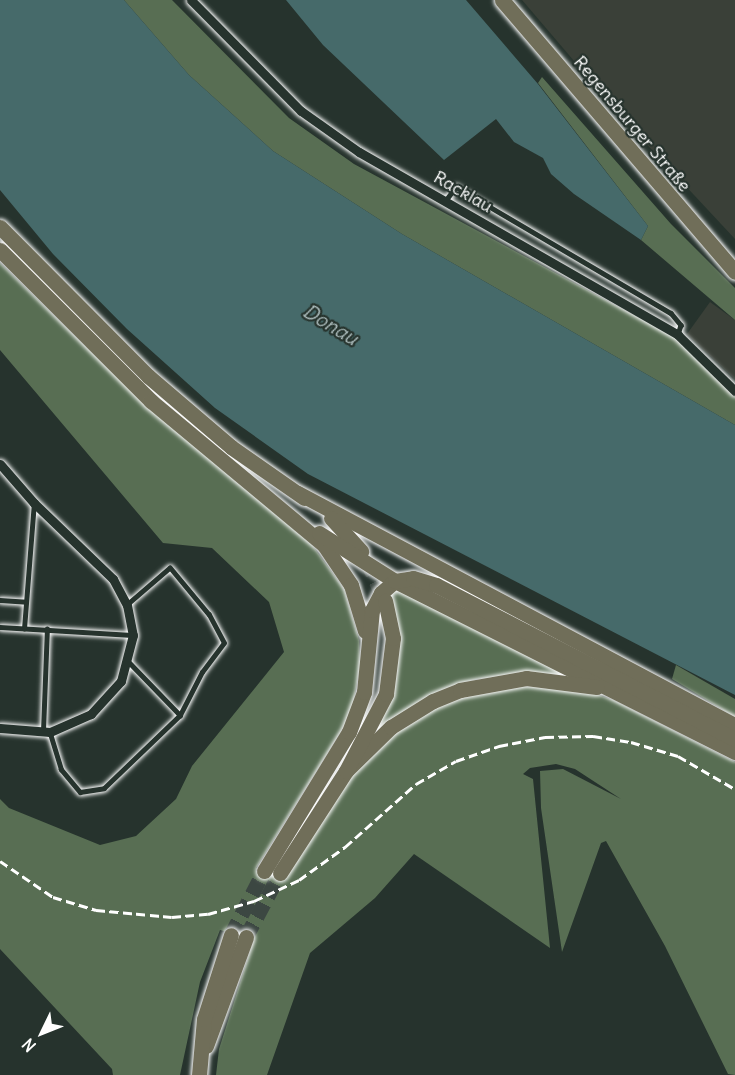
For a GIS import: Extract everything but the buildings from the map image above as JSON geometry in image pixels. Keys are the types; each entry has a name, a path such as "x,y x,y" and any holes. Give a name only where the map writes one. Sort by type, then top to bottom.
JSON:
{"main road":[{"name":"Regensburger Straße","path":"502,0 735,272"},
{"path":"0,227 148,376 231,447 336,522 361,551"},
{"path":"0,250 151,401 298,521 395,581 735,753"},
{"path":"298,494 414,559 622,662 735,725"},
{"path":"298,521 343,571 359,605 367,640"},
{"path":"264,871 349,732 364,692 367,640 376,601 395,581 413,578 436,585 735,739"},
{"path":"280,873 346,771 386,694 393,638 386,601"},
{"path":"346,771 399,722 433,701 478,686 551,679 597,687 640,704"},
{"path":"199,1075 202,1057 239,936"}],"street":[{"name":"Racklau","path":"191,0 301,111 358,153 678,334 735,391"},
{"path":"0,464 34,503 103,568 127,605 133,635 129,663 104,704 81,721 47,733 0,728"}],"lane":[{"path":"445,201 456,187 671,313 681,325 678,334"},
{"path":"24,629 34,503"},
{"path":"46,629 47,733 61,769 81,792 104,788 180,715 202,672 224,643 209,615 170,568 127,605"},
{"path":"0,600 26,602"},
{"path":"0,627 133,635"},
{"path":"129,663 180,715"}],"shaded area":[{"path":"522,0 735,0 735,239 626,122"},
{"path":"710,302 735,320 735,379 687,334"}],"green space":[{"path":"124,0 172,0 289,118 354,164 674,337 735,395 735,425 402,234 273,151 189,75"},
{"path":"542,77 671,224 735,288 735,320 641,240 648,226 538,83"},
{"path":"0,263 144,404 312,545 344,589 359,640 360,665 351,715 256,868 285,876 330,804 373,748 435,704 472,693 539,685 586,691 613,700 735,762 735,1075 728,1074 665,946 606,841 601,843 562,952 541,808 540,771 563,769 621,799 575,769 556,764 530,768 523,774 533,779 550,948 414,854 375,898 310,953 267,1075 216,1075 219,1049 254,939 220,930 200,982 180,1075 113,1075 112,1069 0,949 0,799 9,808 100,845 136,836 176,799 192,766 284,652 269,602 212,548 163,543 0,350"},
{"path":"398,588 580,679 546,674 476,679 441,691 374,732 397,628 390,595"},
{"path":"676,665 735,699 735,717 672,679"}],"water":[{"name":"Donau","path":"0,0 124,0 189,75 273,151 402,234 735,425 735,695 308,474 215,408 127,329 53,254 0,190"},
{"path":"286,0 466,0 538,84 648,226 641,240 574,194 551,174 543,158 514,142 496,119 444,160 323,45"}],"tunnel":[{"path":"367,560 385,601"},
{"path":"231,935 264,871"},
{"path":"246,937 280,873"}],"railway":[{"path":"0,861 53,897 96,910 172,917 208,914 254,901 299,880 345,847 416,784 456,761 499,746 545,737 593,736 631,742 678,756 735,789"}]}
